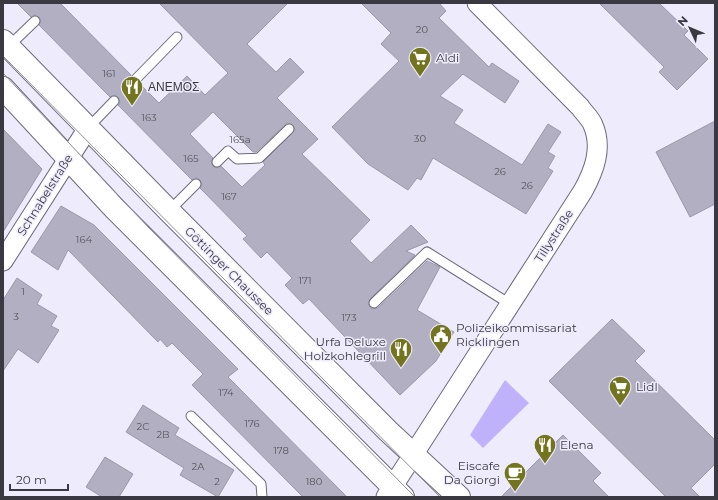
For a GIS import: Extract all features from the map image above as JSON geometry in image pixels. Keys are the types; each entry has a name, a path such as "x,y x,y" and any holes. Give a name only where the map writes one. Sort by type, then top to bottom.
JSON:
{"street":[{"name":"Tillystraße","path":"395,491 415,454 592,175 597,158 597,141 593,125 580,107 477,3"},
{"name":"Göttinger Chaussee","path":"6,43 168,211 388,431 415,454 459,497"},
{"path":"3,88 121,214 395,491"},
{"name":"Schnabelstraße","path":"3,261 88,128"}],"lane":[{"path":"6,43 35,21"},
{"path":"136,79 178,37"},
{"path":"88,128 114,101"},
{"path":"217,162 228,150 237,159 259,158 289,129"},
{"path":"168,211 196,184"},
{"path":"374,303 427,252 510,304"},
{"path":"191,416 261,484 262,497"}],"shaded area":[{"path":"505,380 529,403 483,448 470,435"}],"building":[{"path":"17,3 60,3 131,75 132,83 135,85 140,84 159,103 187,76 205,95 228,73 159,3 288,3 247,44 276,72 290,58 304,72 277,98 318,139 302,154 370,220 350,241 371,263 411,225 428,242 406,251 415,255 370,299 368,304 372,309 378,308 427,261 440,267 417,310 454,332 436,361 400,395 309,299 303,304 285,285 292,278 267,252 261,258 243,239 247,236 200,188 202,185 200,180 197,178 192,180 118,105 120,102 118,97 115,95 110,97 39,25 41,20 39,17 34,15 31,17","holes":["213,112 253,152 256,152 287,123 293,125 295,130 263,162 265,165 242,187 221,166 216,168 213,166 211,161 213,158 190,134"]},
{"path":"361,3 439,3 446,11 439,18 489,67 492,63 519,81 505,103 463,74 440,96 463,110 454,123 522,165 548,124 561,132 548,152 555,156 548,168 553,171 526,214 433,158 421,180 417,178 408,190 368,164 332,127 399,61 381,44 391,33"},
{"path":"599,3 659,3 688,31 684,35 708,59 677,90 659,72 664,67"},
{"path":"715,121 715,204 690,217 656,152"},
{"path":"3,129 42,169 3,232"},
{"path":"61,206 94,225 238,369 228,377 347,497 303,497 192,385 203,374 172,343 167,347 160,339 158,342 68,250 58,270 31,252"},
{"path":"17,278 42,295 37,304 57,316 51,326 59,330 38,363 18,349 3,371 3,300"},
{"name":"Lidl","path":"612,319 645,351 635,361 715,440 715,464 691,488 700,497 666,497 549,381"},
{"path":"143,405 179,428 175,435 234,470 218,497 180,475 184,468 126,432"},
{"path":"563,435 601,473 593,481 609,497 501,497"},
{"path":"105,457 133,474 119,497 102,497 86,487"}],"tram line":[{"path":"3,56 440,497"},
{"path":"3,73 149,228 415,497"}],"place":[{"name":"Aldi","path":"420,78"},
{"name":"ΑΝΕΜΟΣ","path":"132,106"},
{"name":"Polizeikommissariat Ricklingen","path":"441,354"},
{"name":"Urfa Deluxe Holzkohlegrill","path":"401,368"},
{"name":"Lidl","path":"620,406"},
{"name":"Elena","path":"545,464"},
{"name":"Eiscafe Da Giorgi","path":"515,492"}]}
